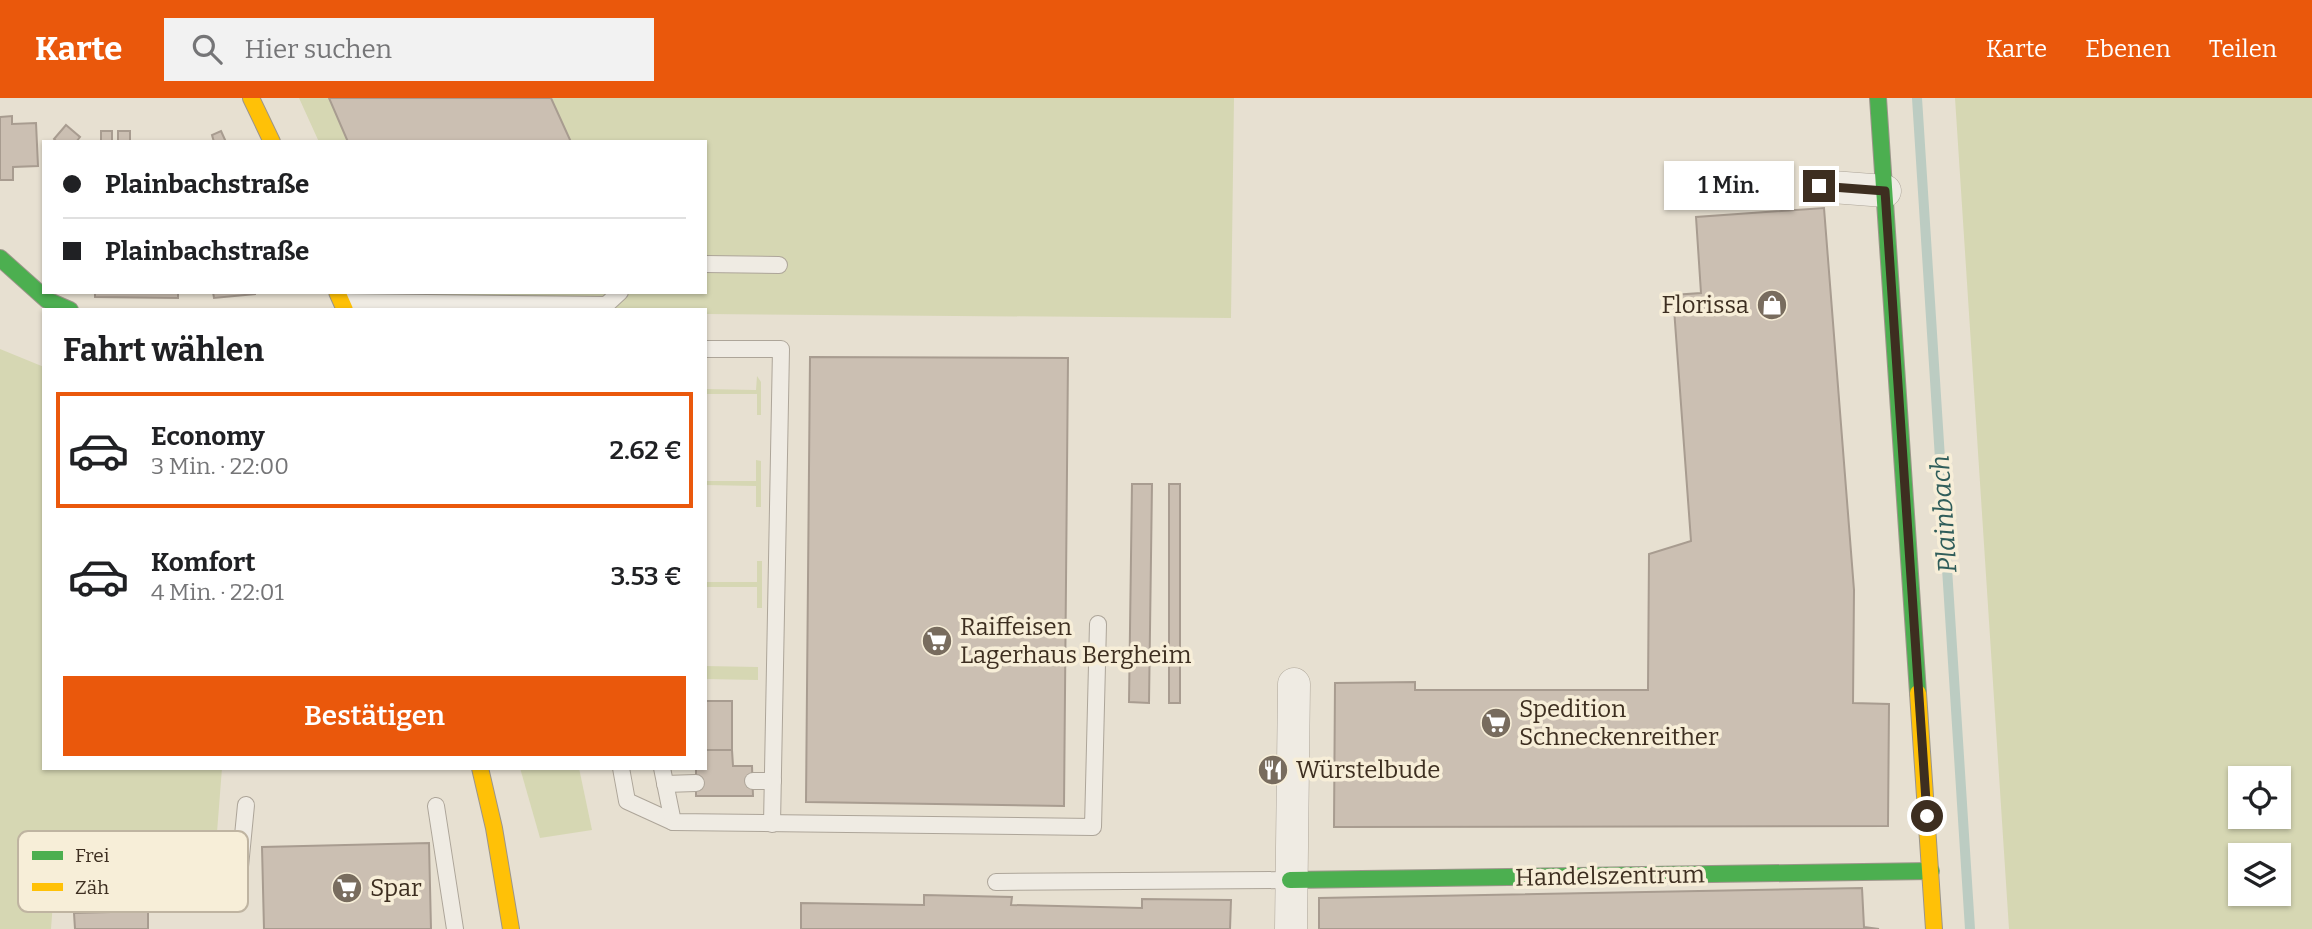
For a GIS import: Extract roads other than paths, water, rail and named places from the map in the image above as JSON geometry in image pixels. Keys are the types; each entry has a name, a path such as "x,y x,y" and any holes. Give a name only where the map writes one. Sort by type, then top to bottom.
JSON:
{"street":[{"path":"251,98 271,140"},
{"path":"1878,98 1934,929"},
{"path":"1819,186 1885,191"},
{"path":"0,258 47,300 65,308"},
{"path":"1291,929 1294,684"},
{"path":"480,770 494,828 511,929"},
{"name":"Handelszentrum","path":"1290,880 1931,872"}],"lane":[{"path":"707,264 779,265"},
{"path":"341,301 606,305 618,294"},
{"path":"707,349 781,349 772,824"},
{"path":"621,770 627,801 673,822 1093,827 1098,624"},
{"path":"673,822 663,776 696,783"},
{"path":"753,781 773,781"},
{"path":"243,831 246,805"},
{"path":"436,806 456,929"},
{"path":"996,882 1290,880"}],"waterway":[{"name":"Plainbach","path":"1917,98 1970,929"}],"place":[{"name":"Florissa","path":"1772,305"},
{"name":"Raiffeisen Lagerhaus Bergheim","path":"937,641"},
{"name":"Spedition Schneckenreither","path":"1496,723"},
{"name":"Würstelbude","path":"1273,770"},
{"name":"Spar","path":"347,888"}]}
